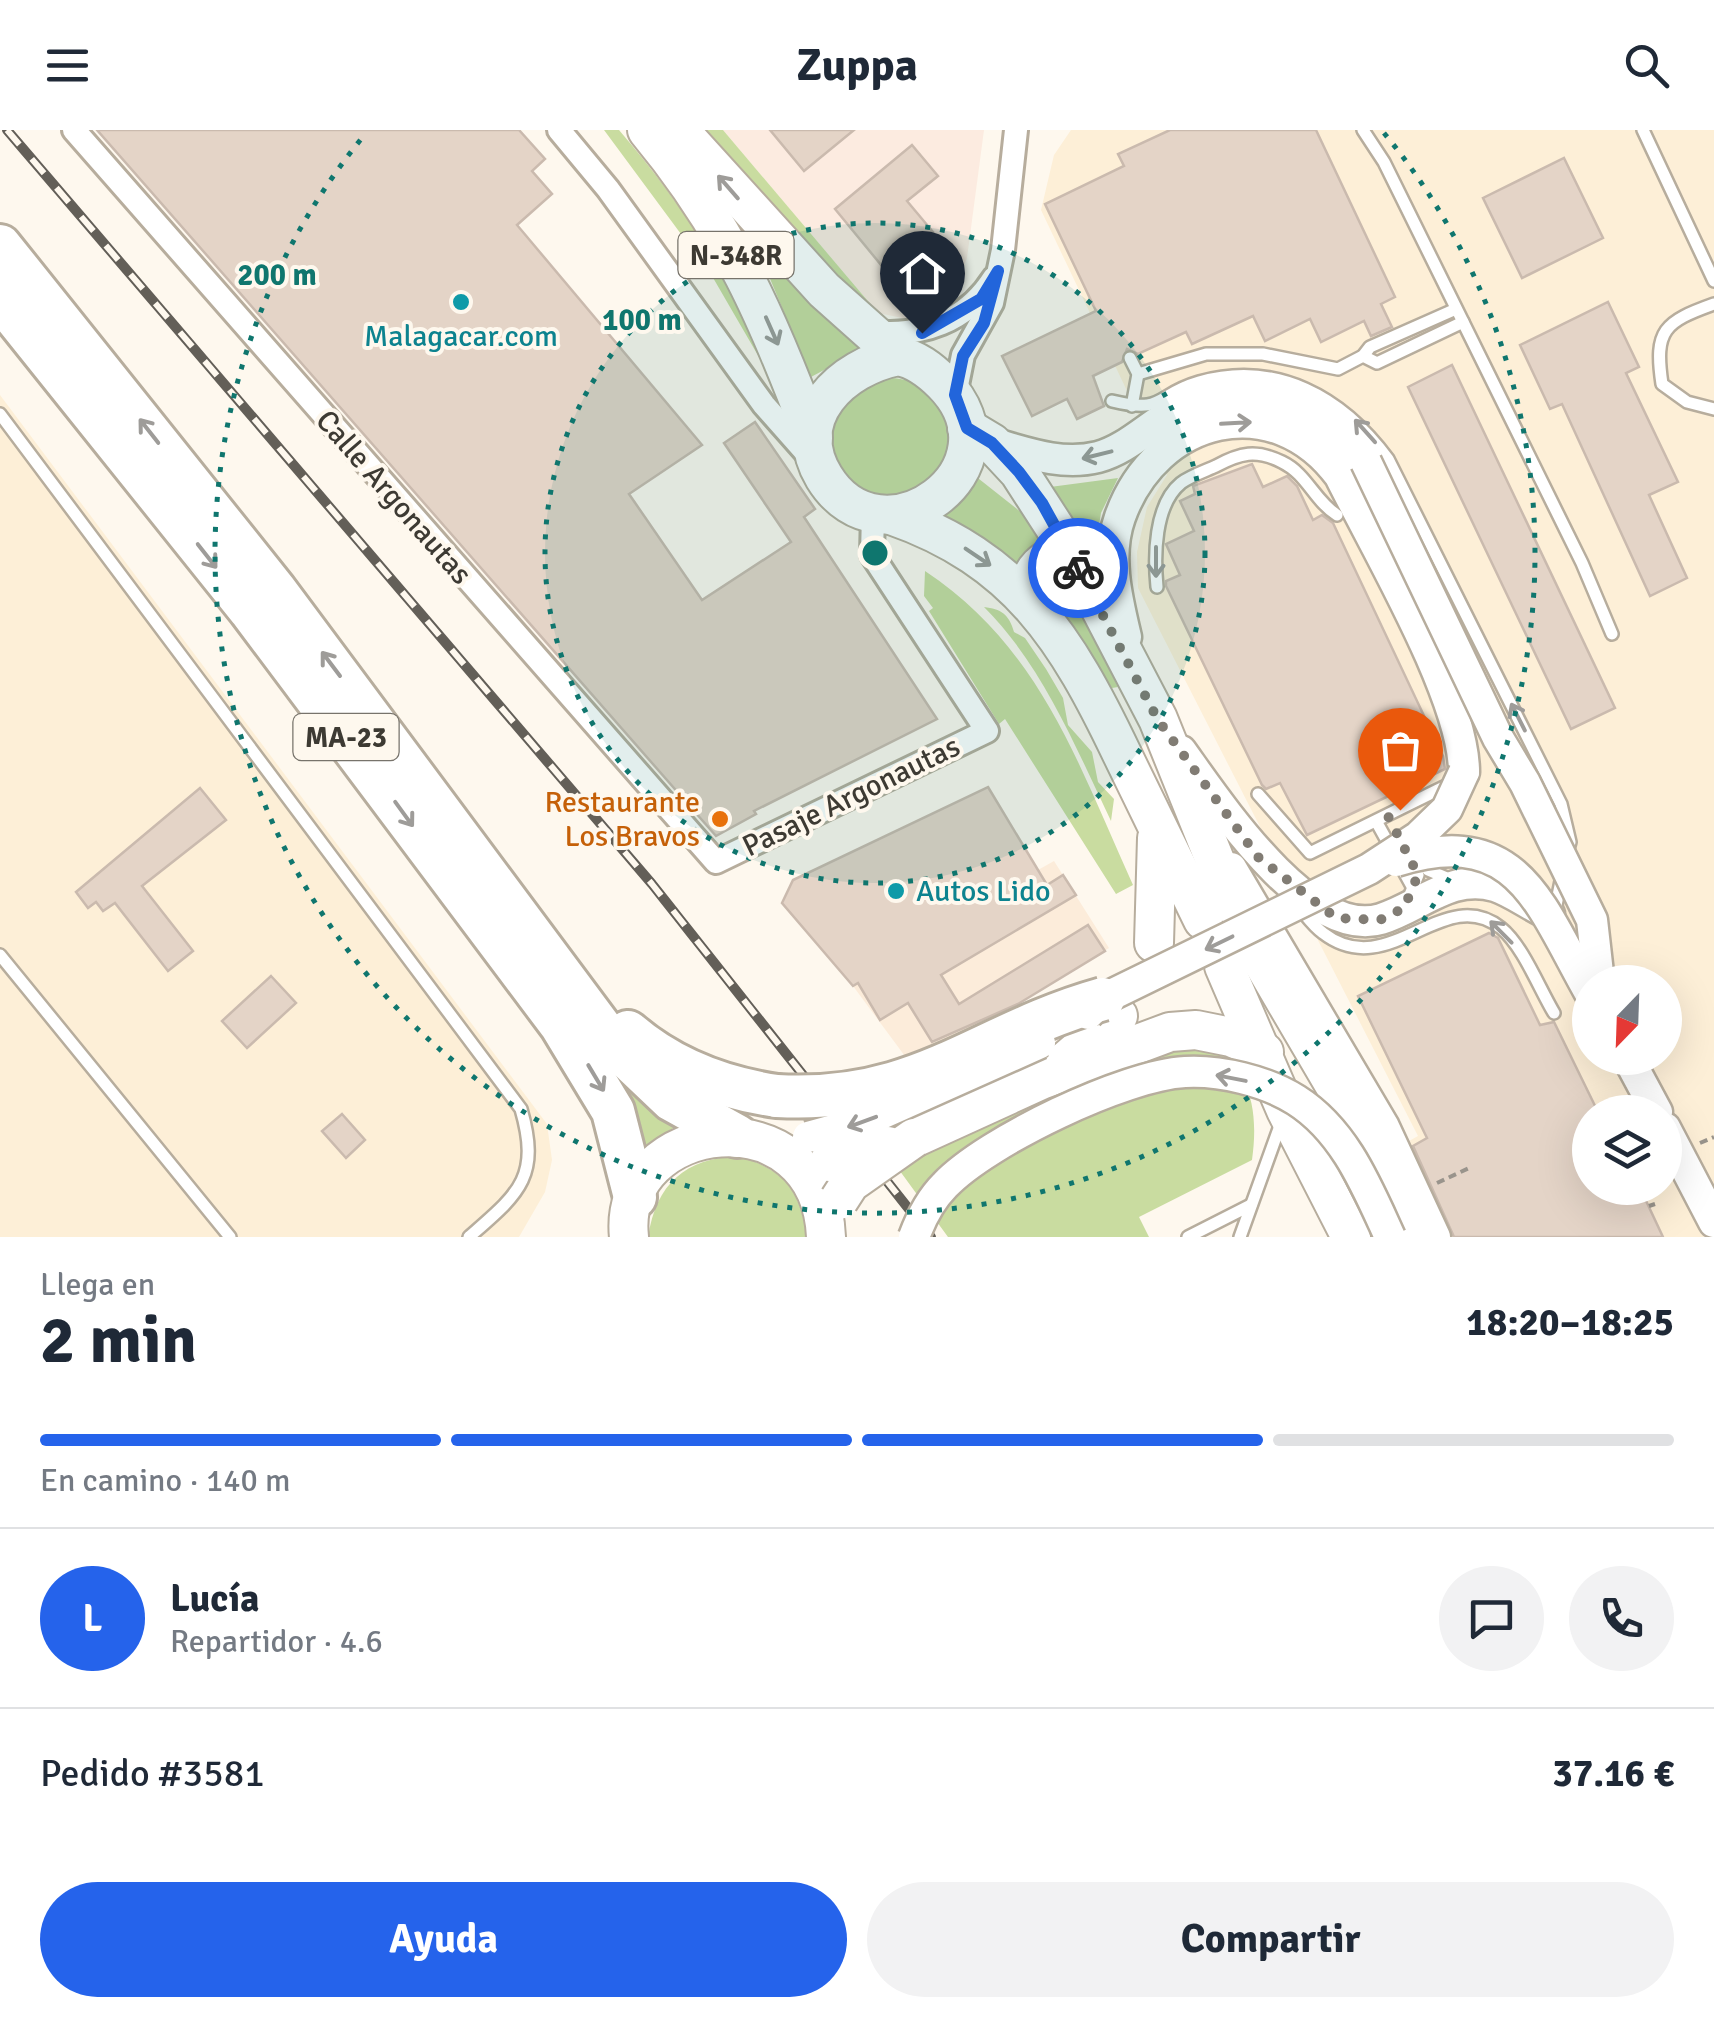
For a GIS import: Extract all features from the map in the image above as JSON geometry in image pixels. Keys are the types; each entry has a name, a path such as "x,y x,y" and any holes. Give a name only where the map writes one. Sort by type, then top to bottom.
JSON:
{"highway":[{"name":"MA-23","path":"0,246 275,590 536,938 548,962 642,1074 672,1100 749,1138"},
{"name":"MA-23","path":"0,298 250,610 575,1046 614,1110 632,1217"},
{"path":"536,938 646,1047 719,1084 777,1096 828,1099 910,1081 1068,1009 1111,1008"}],"main road":[{"name":"N-348R","path":"647,130 728,239 814,392"},
{"name":"N-348R","path":"680,130 768,232 971,422"},
{"path":"892,349 814,392 820,406 816,453 839,495 958,544 1028,598 1065,643 1094,691 1157,826 1218,912 1185,789 1134,669 1042,503 971,422"},
{"path":"882,514 918,510 943,495 965,460 971,422"},
{"path":"1028,598 1028,584 1036,567 1059,554 1072,554"},
{"path":"1154,943 1157,826"},
{"path":"1351,1237 1286,1110 1264,1052 1240,958 1369,1144 1412,1237"},
{"path":"1041,1080 1111,1008"},
{"path":"830,1218 850,1183 914,1138 1041,1080 1170,1032 1196,1030 1231,1037 1264,1052"},
{"path":"632,1217 651,1170 676,1150 705,1138 749,1138 812,1155 914,1138"},
{"path":"812,1155 816,1190 830,1218"}],"street":[{"name":"Calle Argonautas","path":"74,130 716,862"},
{"path":"559,130 608,189 798,450 816,453"},
{"path":"1018,133 998,271 984,323 963,356 971,422 1070,461 1118,449 1178,410 1210,398 1246,394 1281,398 1313,411 1342,431 1366,462 1498,738 1526,783 1592,920 1596,965"},
{"path":"892,349 952,330 981,299 998,271"},
{"path":"892,349 981,299"},
{"path":"754,392 767,398 814,392"},
{"path":"812,1155 862,1122 991,1068 1369,869 1418,837 1447,809 1464,772 1464,743 1447,696 1340,476 1323,452 1275,424 1246,421 1200,430 1175,443 1150,464 1132,488 1118,520 1113,549 1115,594 1134,669"},
{"name":"Pasaje Argonautas","path":"716,862 987,731 872,555 882,514"},
{"path":"1158,720 1258,857 1336,918 1380,920 1408,898 1462,884 1498,887 1554,916 1580,965"},
{"path":"1185,789 1384,1127 1435,1237"},
{"path":"1369,869 1443,849 1492,858 1530,889 1574,965"},
{"path":"914,1237 927,1208 946,1184 984,1154 1083,1104 1148,1078 1187,1072 1228,1076 1296,1100 1354,1159 1390,1237"},
{"path":"1682,1161 1714,1222"},
{"path":"1682,1179 1710,1237"}],"lane":[{"path":"1364,130 1384,162 1582,563 1612,634"},
{"path":"1643,130 1714,281"},
{"path":"1714,304 1674,318 1656,346 1662,384 1686,402 1714,409"},
{"path":"1138,374 1206,354 1263,354 1338,368 1364,356 1370,348 1456,309"},
{"path":"1364,356 1377,363 1463,322"},
{"path":"1130,358 1138,374 1132,406"},
{"path":"1112,401 1150,408 1198,382 1231,377 1286,379 1339,405 1364,427 1388,458 1560,804 1570,842 1554,916"},
{"path":"0,414 521,1109 531,1141 524,1182 512,1199 469,1237"},
{"path":"1157,587 1156,539 1169,501 1180,484 1238,454 1254,452 1303,475 1320,504 1337,514"},
{"path":"1258,794 1310,854 1450,785 1457,763"},
{"path":"1388,815 1428,870 1462,884"},
{"path":"1388,815 1408,898"},
{"path":"1258,857 1276,884 1324,934 1357,948 1390,946 1454,915 1480,914 1505,930 1554,1013"},
{"path":"0,955 230,1237"},
{"path":"1229,1237 1241,1234 1286,1110"},
{"path":"1188,1237 1251,1204"}],"path":[{"path":"1703,1142 1714,1137"}],"shaded area":[{"path":"723,130 984,130 967,258 949,303 912,320 878,313"},
{"path":"1071,130 1714,130 1714,1237 1425,1237 1386,1154 1418,1136 1138,588 1137,552 1147,507 1167,475 1041,210 1054,155"},
{"path":"0,395 547,1124 552,1160 545,1192 519,1237 0,1237"},
{"path":"988,787 1038,870 1054,861 1109,948 913,1067 853,986 782,903 793,880"}],"green space":[{"path":"604,130 619,130 686,216 742,310 770,376 712,276"},
{"path":"700,130 723,130 878,313 858,304"},
{"path":"756,245 861,350 811,377"},
{"path":"890,378 913,383 932,396 945,415 950,438 945,461 932,480 913,493 890,498 867,493 848,480 835,461 830,438 835,415 848,396 867,383"},
{"path":"974,475 1031,520 1044,540 1028,550 1018,565 968,529 941,517"},
{"path":"1118,478 1101,513 1095,550 1050,487"},
{"path":"1061,569 1118,687 1112,688 1073,626 1038,582"},
{"path":"925,571 965,602 1027,672 1074,753 1133,885 1116,894 1005,719 999,724 929,611 933,608 924,596"},
{"path":"984,607 1007,617 1014,632 1025,638 1046,669 1063,698 1068,725 1092,752 1098,782 1114,799 1111,821 1041,681"},
{"path":"582,1021 684,1121 643,1148"},
{"path":"1202,1044 1231,1064 1248,1091 1254,1124 1252,1160 1139,1217 1149,1237 948,1237 897,1167 1159,1049"},
{"path":"739,1156 768,1168 788,1184 800,1206 807,1237 648,1237 658,1202 676,1177 703,1162"}],"building":[{"path":"97,130 519,130 545,159 532,171 552,194 517,225 702,445 629,494 702,600 791,542 724,443 755,422 815,509 804,517 937,719 754,811 756,814 716,836"},
{"path":"770,130 854,130 804,171"},
{"path":"1170,130 1316,130 1395,297 1381,304 1392,327 1371,336 1364,321 1321,342 1310,319 1265,341 1253,316 1192,344 1186,332 1138,354 1127,349 1122,362 1093,376 1104,406 1077,419 1067,399 1032,416 1002,356 1096,311 1045,204 1124,166 1118,154"},
{"path":"912,145 938,176 907,201 933,232 886,271 835,209"},
{"path":"1564,158 1603,238 1522,278 1483,198"},
{"path":"1608,302 1639,367 1626,373 1678,482 1649,495 1687,578 1650,596 1562,404 1550,409 1520,345"},
{"path":"1452,365 1615,708 1571,729 1408,387"},
{"path":"1252,464 1263,487 1287,476 1297,486 1313,520 1322,515 1333,523 1443,756 1445,769 1307,835 1280,783 1266,789 1262,785 1166,586 1166,581 1180,575 1166,544 1194,531 1180,501 1195,494 1193,486"},
{"name":"Autos Lido","path":"988,787 1047,885 1063,875 1076,895 941,975 959,1004 1088,925 1105,951 1018,1004 932,1042 908,1003 880,1020 858,983 853,986 782,903 793,880"},
{"path":"200,788 226,820 142,886 193,951 168,971 115,903 103,911 96,902 88,908 76,892"},
{"path":"1489,933 1498,938 1540,1025 1554,1022 1572,1059 1572,1075 1580,1075 1590,1095 1572,1095 1572,1205 1648,1205 1663,1237 1454,1237 1413,1146 1427,1138 1358,996"},
{"path":"271,976 296,1003 247,1048 222,1021"},
{"path":"342,1114 365,1140 346,1158 322,1131"}],"railway":[{"path":"7,130 652,884 931,1237"}],"way so far":[{"path":"1078,568 1158,720 1230,820 1258,857 1336,918 1356,922 1380,920 1404,908 1418,875 1388,816 1400,810"}],"place":[{"name":"Malagacar.com","path":"461,302"},
{"name":"Restaurante Los Bravos","path":"720,819"},
{"name":"Autos Lido","path":"896,891"}],"route":[{"path":"922,333 981,299 998,271 984,323 963,356 955,395 967,428 992,443 1019,472 1042,503 1078,568"}]}
